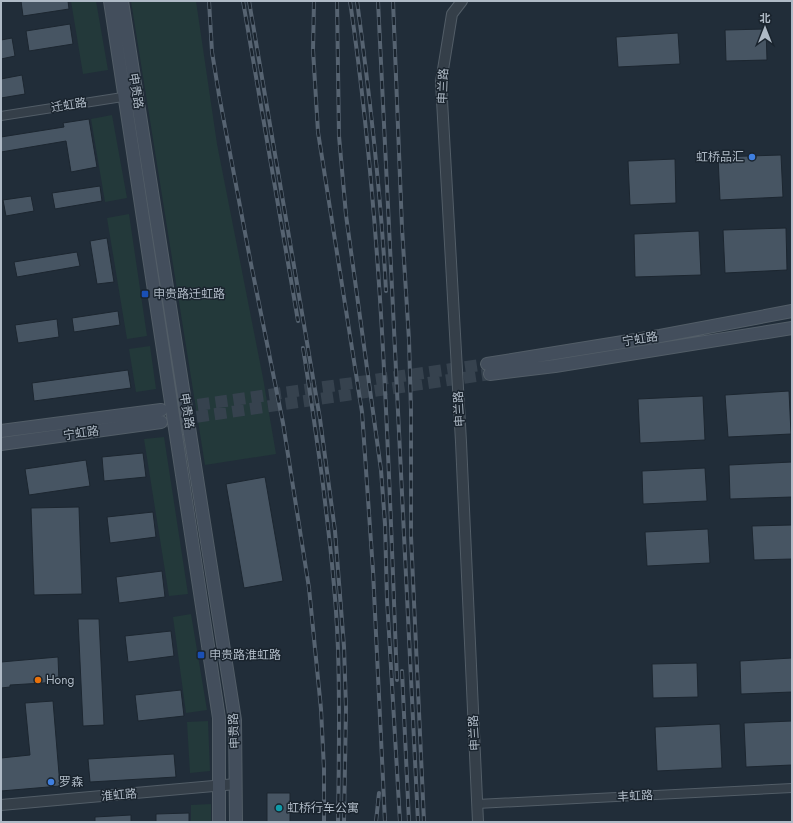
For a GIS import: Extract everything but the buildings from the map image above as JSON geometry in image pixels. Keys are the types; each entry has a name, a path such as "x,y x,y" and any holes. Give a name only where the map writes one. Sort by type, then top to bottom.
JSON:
{"main road":[{"name":"申贵路","path":"110,1 131,95 235,720 236,822"},
{"name":"申贵路","path":"122,1 131,95 219,718 219,822"},
{"name":"宁虹路","path":"792,311 488,369 555,366 792,328"},
{"name":"宁虹路","path":"1,431 161,416 1,444"}],"street":[{"name":"申兰路","path":"462,1 452,14 441,82 461,450 478,822"},
{"name":"迁虹路","path":"1,116 131,95"},
{"name":"淮虹路","path":"1,805 236,784"},
{"name":"丰虹路","path":"477,804 792,788"}],"green space":[{"path":"71,1 96,1 108,70 83,74"},
{"path":"131,1 196,1 217,144 263,378 276,454 205,465"},
{"path":"112,115 127,198 105,202 91,119"},
{"path":"129,214 147,336 127,339 107,218"},
{"path":"150,346 156,389 136,392 129,349"},
{"path":"164,437 188,594 169,596 144,439"},
{"path":"191,614 207,710 186,713 173,617"},
{"path":"208,721 210,771 190,773 187,722"},
{"path":"211,804 211,822 191,822 191,805"}],"tunnel":[{"path":"162,410 487,364"},
{"path":"161,422 490,374"}],"railway":[{"path":"209,1 212,52 219,95 283,423 309,588 321,709 324,769 324,822"},
{"path":"243,1 298,321"},
{"path":"249,1 320,419 335,531 344,647 346,708 344,822"},
{"path":"314,1 313,50 318,132 362,412 373,571 385,822"},
{"path":"337,1 339,136 346,215 381,470 400,822"},
{"path":"350,1 370,170 377,255 387,425 397,680"},
{"path":"357,1 374,146 386,291"},
{"path":"378,1 418,822"},
{"path":"393,1 402,228 409,340 411,411 411,536 424,822"},
{"path":"303,348 322,477 336,606 339,692 338,822"},
{"path":"402,671 409,822"},
{"path":"376,822 379,793"}],"place":[{"name":"虹桥品汇","path":"752,157"},
{"name":"申贵路迁虹路","path":"145,294"},
{"name":"申贵路淮虹路","path":"201,655"},
{"name":"Hong","path":"38,680"},
{"name":"罗森","path":"51,782"},
{"name":"虹桥行车公寓","path":"279,808"}]}
